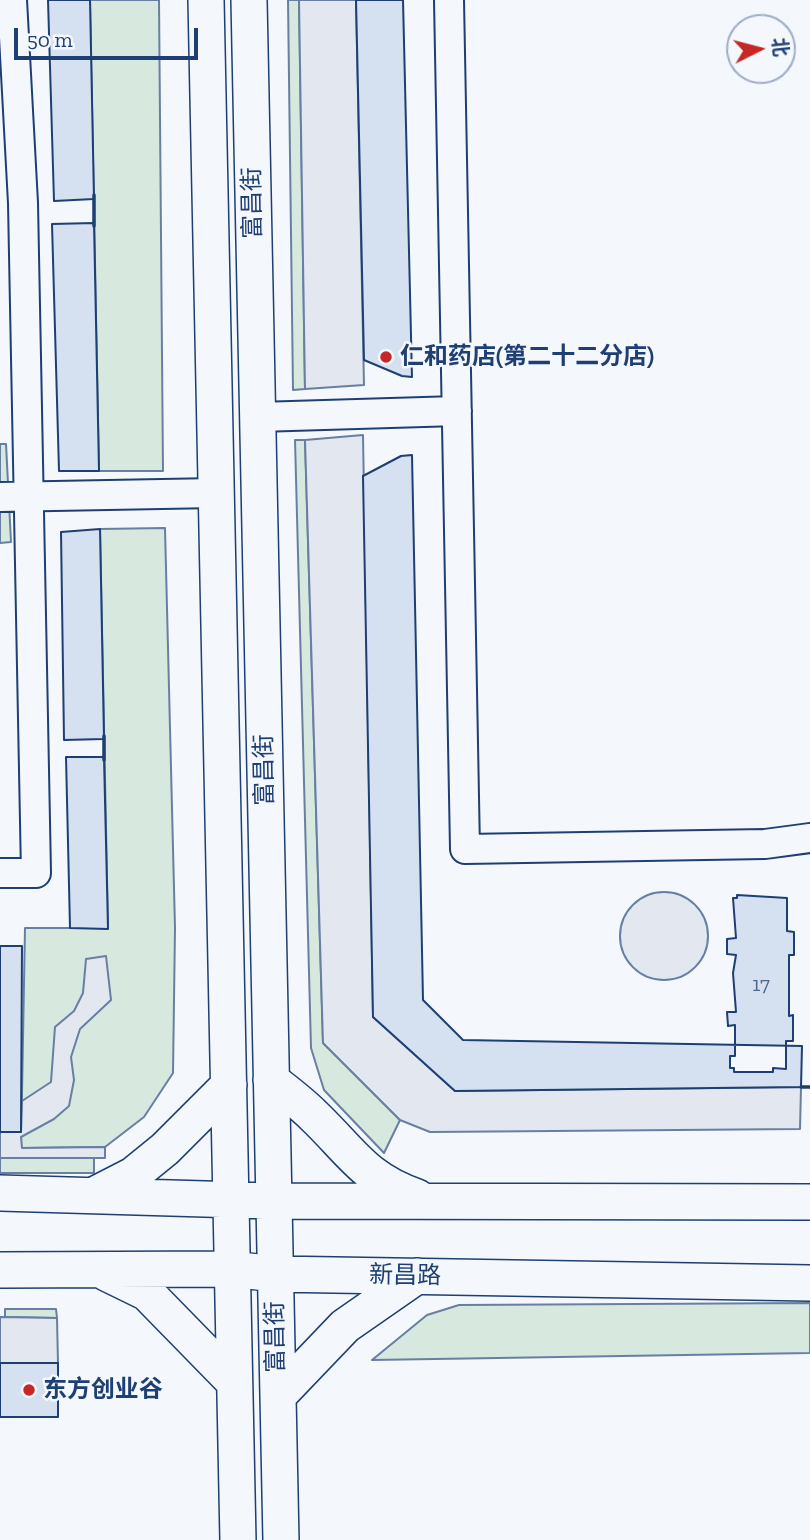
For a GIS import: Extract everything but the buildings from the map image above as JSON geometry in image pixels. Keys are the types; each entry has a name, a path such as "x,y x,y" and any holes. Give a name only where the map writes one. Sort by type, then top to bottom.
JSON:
{"main road":[{"name":"富昌街","path":"206,0 238,1540"},
{"name":"富昌街","path":"249,0 281,1540"},
{"path":"271,1080 313,1115 350,1156 388,1187 431,1201"},
{"path":"93,1196 143,1167 229,1085"},
{"path":"0,1193 274,1201 810,1202"},
{"path":"100,1269 147,1293 234,1382"},
{"name":"新昌路","path":"0,1270 232,1269 275,1274 810,1283"},
{"path":"278,1396 345,1326 417,1276"}],"street":[{"path":"0,873 36,873 28,496 11,203 12,0"},
{"path":"449,0 465,849 765,844 810,838"},
{"path":"258,417 457,411"},
{"path":"0,497 216,493"}],"shaded area":[{"path":"90,0 159,0 163,471 99,471"},
{"path":"288,0 299,0 305,389 293,390"},
{"path":"299,0 356,0 364,385 305,389"},
{"path":"363,435 373,1017 455,1091 801,1087 800,1129 430,1132 400,1120 323,1043 305,440"},
{"path":"295,440 305,440 323,1043 400,1120 384,1153 324,1090 311,1048"},
{"path":"0,444 6,444 11,542 0,543"},
{"path":"165,528 175,928 173,1073 144,1117 105,1147 21,1148 25,928 108,928 100,529"},
{"path":"664,892 681,896 695,905 704,919 708,936 704,953 695,967 681,976 664,980 647,976 633,967 624,953 620,936 624,919 633,905 647,896"},
{"path":"106,956 111,1000 80,1029 71,1057 74,1080 69,1106 54,1119 21,1137 22,1148 105,1147 105,1158 0,1158 0,1132 21,1132 22,1101 51,1082 55,1027 74,1011 83,993 86,959"},
{"path":"0,1158 94,1158 94,1173 0,1173"},
{"path":"810,1303 810,1353 372,1360 427,1315 459,1305"},
{"path":"5,1309 56,1309 57,1318 5,1317"},
{"path":"0,1317 57,1318 58,1363 0,1363"}],"wall":[{"path":"94,195 94,226"},
{"path":"104,736 104,760"},
{"path":"801,1087 810,1087"}],"place":[{"name":"仁和药店(第二十二分店)","path":"386,357"},
{"name":"东方创业谷","path":"29,1390"}]}
